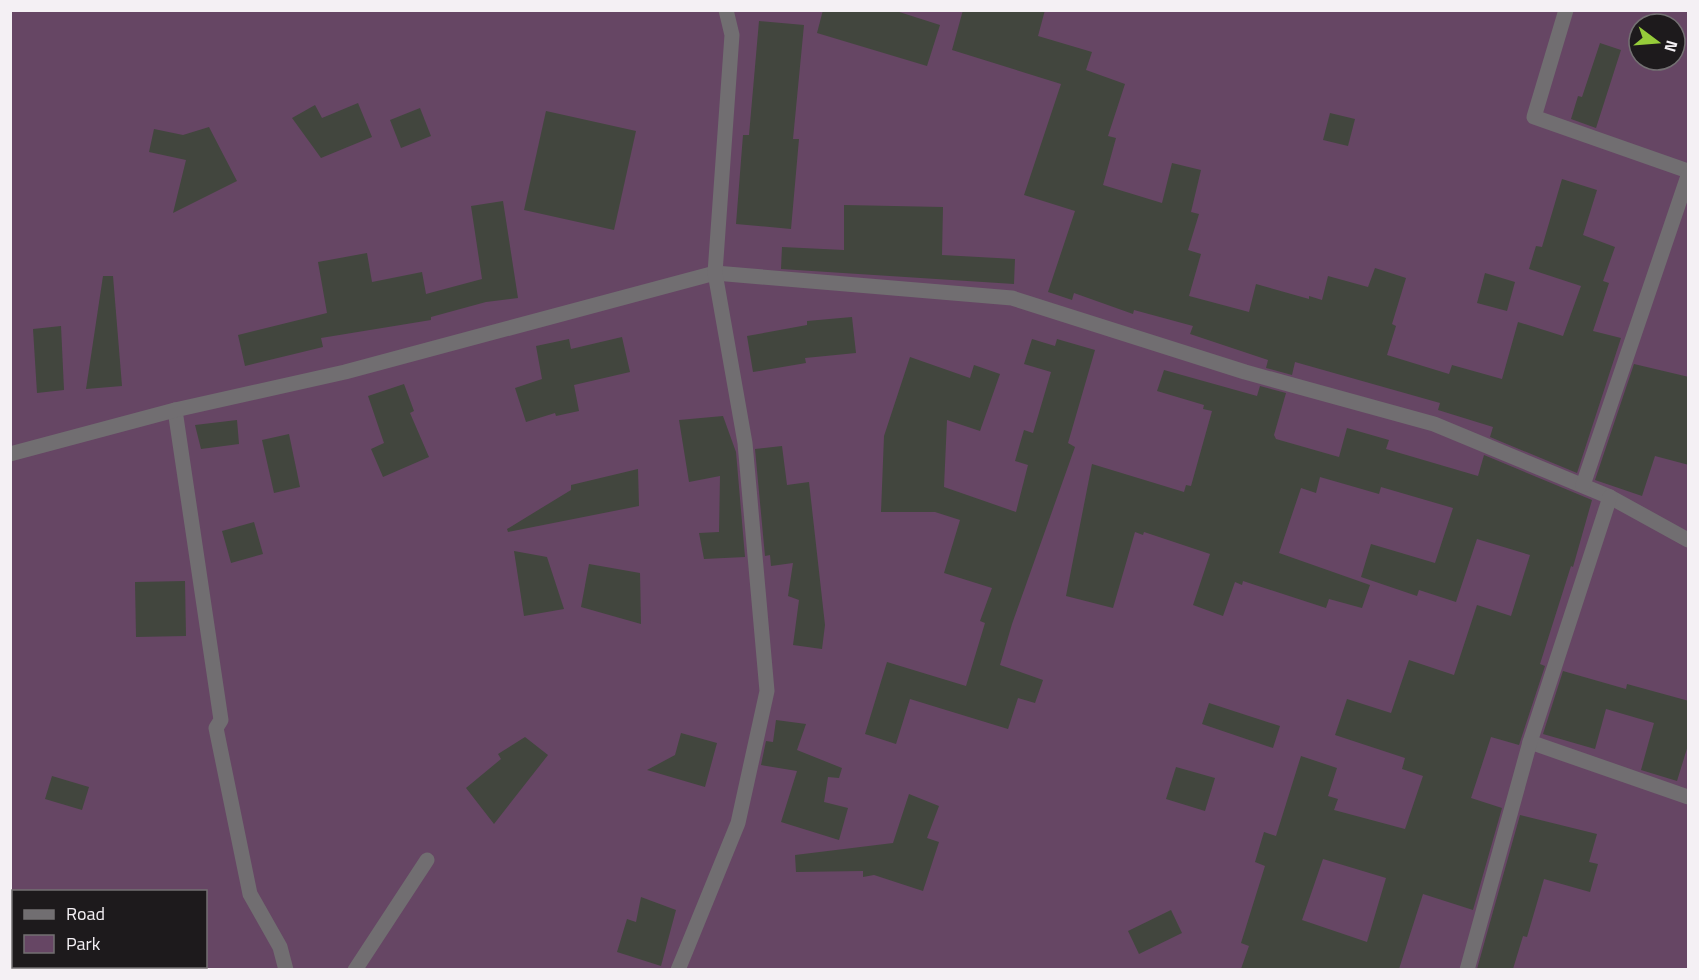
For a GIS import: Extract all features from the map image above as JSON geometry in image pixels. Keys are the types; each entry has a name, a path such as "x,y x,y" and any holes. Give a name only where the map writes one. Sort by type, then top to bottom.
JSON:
{"street":[{"path":"678,969 738,823 767,691 745,443 715,273 732,35 726,10"},
{"path":"1566,10 1534,117 1689,171"},
{"path":"1583,485 1689,176"},
{"path":"10,454 175,410 345,372 715,273 1012,297 1245,372 1434,424 1610,496 1689,540"},
{"path":"175,410 221,720 216,728 250,894 280,947 286,969"},
{"path":"1467,969 1530,742 1610,496"},
{"path":"1530,742 1689,797"},
{"path":"355,969 428,860"}],"green space":[{"path":"11,11 1688,11 1688,969 11,969"}],"building":[{"path":"823,10 893,10 940,25 927,66 817,33"},
{"path":"963,10 1045,10 1038,36 1092,52 1086,70 1125,84 1108,136 1116,138 1103,185 1162,203 1172,163 1201,170 1191,212 1199,214 1188,250 1201,254 1189,296 1249,312 1256,284 1309,299 1309,296 1322,300 1328,276 1368,287 1375,268 1406,278 1392,324 1396,326 1387,355 1449,374 1452,365 1502,379 1518,322 1563,336 1581,286 1529,269 1536,246 1542,247 1562,179 1597,190 1583,235 1615,247 1603,281 1609,283 1593,331 1621,338 1577,473 1490,437 1493,427 1438,410 1440,403 1295,362 1292,375 1266,368 1268,360 1190,334 1193,326 1134,310 1133,314 1074,293 1072,300 1048,292 1075,211 1024,195 1061,84 952,50"},
{"path":"759,21 804,25 793,139 799,139 791,229 736,224 743,135 749,135"},
{"path":"1600,43 1621,50 1596,128 1571,119 1578,96 1582,97"},
{"path":"358,103 372,137 321,158 292,118 315,105 322,118"},
{"path":"420,108 431,136 401,148 390,120"},
{"path":"546,111 636,131 614,230 524,210"},
{"path":"1330,113 1355,119 1348,146 1323,140"},
{"path":"209,127 237,181 173,213 186,160 149,152 154,129 183,135"},
{"path":"503,201 518,298 486,302 431,317 431,320 321,338 323,347 245,366 238,335 327,313 318,262 367,253 372,282 422,272 426,294 482,279 471,206"},
{"path":"844,205 943,207 942,255 1015,259 1014,284 781,269 782,247 844,250"},
{"path":"1485,273 1515,282 1507,311 1477,303"},
{"path":"103,276 113,276 122,386 86,389"},
{"path":"852,317 856,353 805,358 806,363 753,372 747,336 807,325 807,321"},
{"path":"61,326 64,390 37,393 33,329"},
{"path":"622,337 630,372 574,385 579,411 556,416 555,413 526,422 515,388 542,379 536,346 569,339 571,349"},
{"path":"1032,339 1055,346 1057,339 1095,350 1068,443 1075,447 1012,624 1000,665 1043,680 1035,703 1018,698 1008,729 910,699 896,744 865,734 887,662 966,686 985,623 980,621 992,588 944,573 960,520 935,512 881,512 884,436 910,357 970,378 974,365 1000,374 980,431 947,420 944,487 1016,512 1028,465 1015,461 1024,430 1033,433 1051,372 1024,364"},
{"path":"1634,364 1689,377 1689,465 1655,456 1642,496 1595,480"},
{"path":"1164,370 1257,396 1260,386 1286,393 1274,435 1276,439 1339,457 1347,428 1389,440 1386,449 1478,476 1484,455 1592,500 1573,567 1571,566 1540,664 1545,666 1519,745 1491,737 1471,798 1502,808 1473,910 1423,894 1399,969 1241,969 1249,946 1241,943 1265,866 1255,862 1264,832 1276,836 1301,756 1337,768 1328,796 1338,799 1334,810 1405,829 1423,776 1402,769 1405,758 1335,735 1347,699 1391,713 1409,660 1454,675 1477,605 1511,616 1530,555 1477,539 1456,602 1419,590 1417,596 1361,577 1371,544 1435,563 1453,508 1381,487 1379,494 1320,477 1316,493 1301,488 1279,553 1370,585 1362,608 1329,599 1326,608 1243,581 1242,585 1235,582 1223,616 1193,605 1210,554 1144,532 1143,535 1135,532 1113,608 1066,596 1092,464 1184,492 1186,485 1191,486 1212,411 1203,409 1204,405 1157,391","holes":["1323,859 1386,878 1367,942 1302,920"]},
{"path":"404,384 414,411 410,413 429,457 383,477 371,449 384,443 368,396"},
{"path":"723,416 736,452 745,557 704,559 699,533 719,532 720,476 689,482 679,420"},
{"path":"237,420 239,444 201,449 195,425"},
{"path":"289,434 300,487 274,493 262,440"},
{"path":"782,446 787,485 809,482 825,625 822,649 793,645 799,600 788,596 793,563 771,566 770,555 765,556 755,449"},
{"path":"638,469 639,506 508,532 507,529 571,490 571,485"},
{"path":"254,522 263,554 231,563 222,531"},
{"path":"514,551 547,557 564,609 524,616"},
{"path":"589,564 640,573 641,624 581,607"},
{"path":"185,581 186,636 136,637 135,582"},
{"path":"1563,671 1626,689 1627,684 1689,701 1689,742 1677,781 1641,770 1654,723 1606,709 1595,749 1543,734"},
{"path":"1209,703 1280,726 1273,748 1202,724"},
{"path":"776,720 806,724 797,750 842,768 839,778 828,777 824,802 848,808 839,840 781,822 797,771 761,765 766,741 773,742"},
{"path":"681,733 717,743 705,787 647,770 675,755"},
{"path":"525,737 548,755 494,824 466,788 501,759 498,754"},
{"path":"1176,767 1215,778 1205,811 1166,799"},
{"path":"52,776 89,787 82,810 45,799"},
{"path":"909,794 939,806 927,838 939,842 923,891 874,875 863,877 863,871 796,872 795,855 893,843"},
{"path":"1520,815 1597,834 1589,862 1598,864 1590,892 1544,879 1527,937 1523,936 1513,969 1477,969"},
{"path":"641,897 676,910 661,966 617,952 627,919 636,922"},
{"path":"1171,910 1182,933 1139,954 1128,931"}]}
